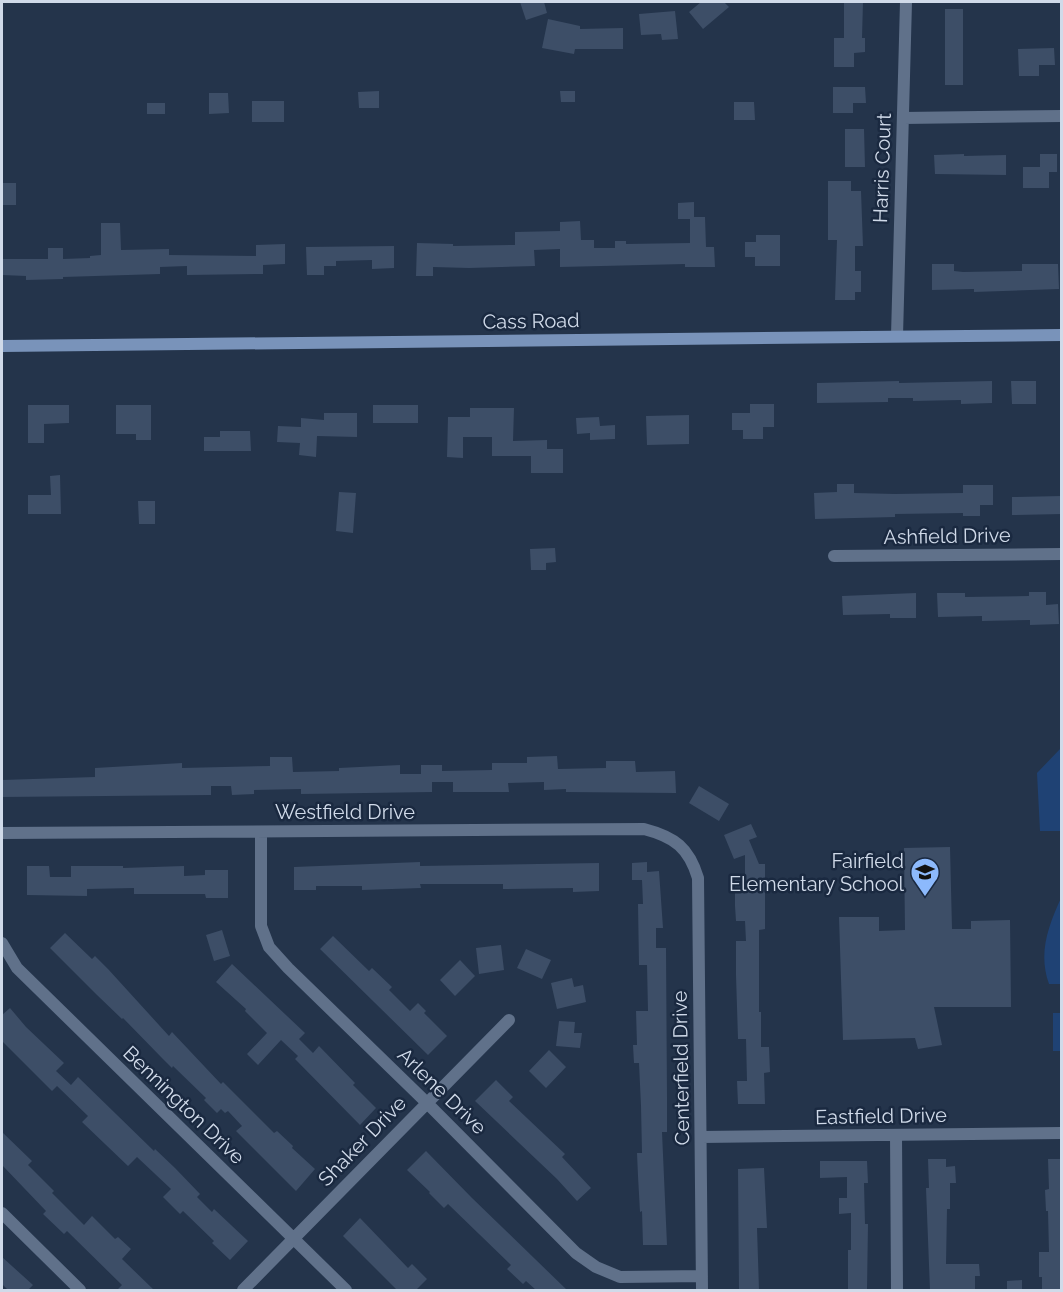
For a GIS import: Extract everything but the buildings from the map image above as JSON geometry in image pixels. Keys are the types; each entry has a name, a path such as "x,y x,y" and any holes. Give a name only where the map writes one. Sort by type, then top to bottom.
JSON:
{"street":[{"name":"Harris Court","path":"897,336 906,2"},
{"path":"903,118 1062,116"},
{"name":"Cass Road","path":"2,346 1062,335"},
{"name":"Ashfield Drive","path":"834,556 1062,554"},
{"name":"Westfield Drive","path":"2,833 644,829 660,833 683,848"},
{"name":"Arlene Drive","path":"261,832 261,926 269,947 288,968 427,1103 576,1253 596,1267 620,1277 702,1276"},
{"name":"Centerfield Drive","path":"683,848 694,865 698,878 702,1290"},
{"name":"Bennington Drive","path":"2,943 17,968 346,1290"},
{"name":"Shaker Drive","path":"243,1290 509,1020"},
{"name":"Eastfield Drive","path":"701,1137 1062,1132"},
{"path":"896,1135 897,1290"},
{"path":"2,1213 80,1290"}],"shaded area":[{"path":"1061,748 1061,831 1040,831 1037,773"},
{"path":"1061,898 1061,984 1049,984 1044,962 1046,940"},
{"path":"1053,1013 1061,1013 1061,1051 1053,1051"}],"place":[{"name":"Fairfield Elementary School","path":"925,898"}]}
